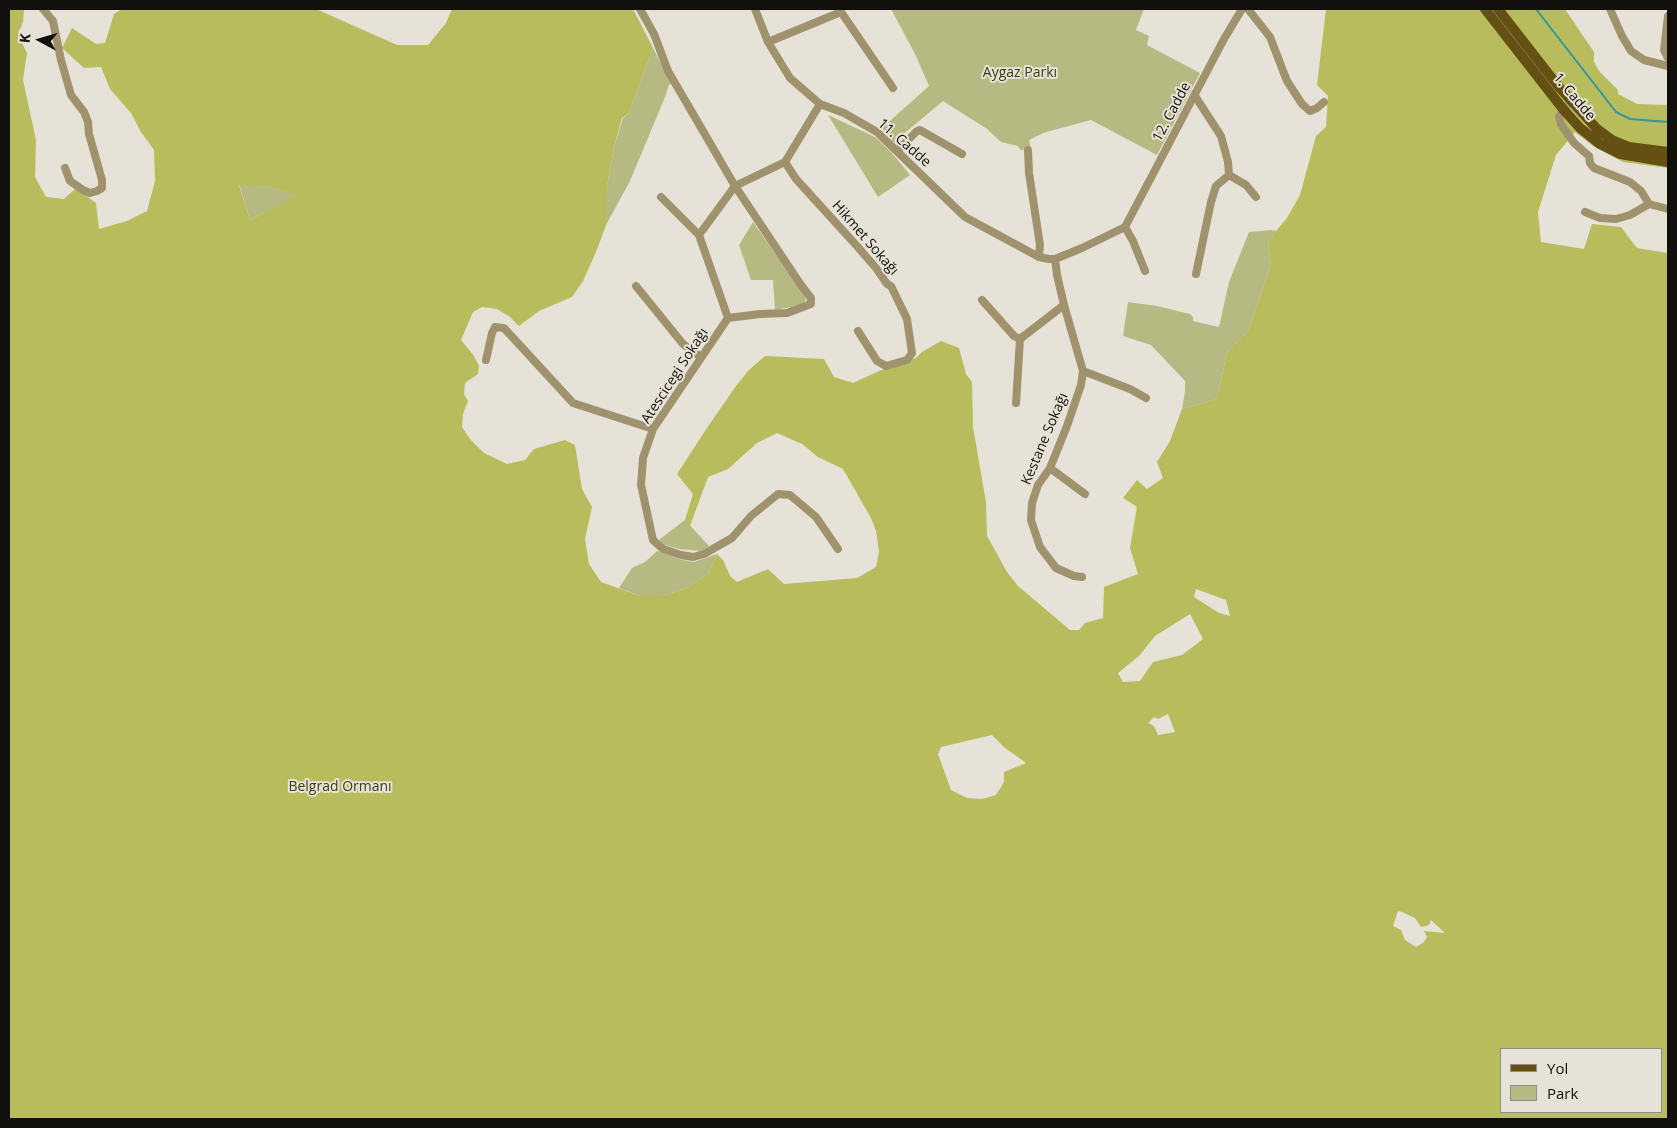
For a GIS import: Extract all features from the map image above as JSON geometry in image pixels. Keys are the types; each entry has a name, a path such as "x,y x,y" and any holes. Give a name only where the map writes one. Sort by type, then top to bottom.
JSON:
{"main road":[{"name":"1. Cadde","path":"1485,9 1580,128 1600,144 1613,151 1628,156 1668,162"},
{"name":"1. Cadde","path":"1498,9 1571,101 1597,129 1612,140 1629,147 1668,152"}],"street":[{"path":"43,9 53,21 71,95 84,112 88,122 89,134 102,180 102,188 90,193 83,190 70,181 65,168"},
{"path":"640,9 654,34 668,71 735,186 811,298 811,304 802,309 787,313 728,318 699,235 661,197"},
{"name":"11. Cadde","path":"755,9 768,42 790,78 820,104 844,112 877,132 965,217 1039,257"},
{"name":"12. Cadde","path":"1125,228 1224,39 1242,9"},
{"path":"1248,9 1270,37 1288,81 1302,104 1310,111 1318,108 1324,102"},
{"path":"1610,9 1631,51 1644,60 1668,66"},
{"path":"768,42 840,11 893,88"},
{"path":"1668,16 1664,50 1668,58"},
{"path":"1195,96 1221,136 1228,162 1229,176"},
{"path":"1571,101 1559,116 1561,124 1574,143 1589,156 1590,163 1594,168 1630,182 1641,190 1649,204"},
{"path":"699,235 735,186 785,162 820,104"},
{"path":"897,151 920,130 962,154"},
{"path":"1028,150 1029,174 1040,245 1039,257 1055,259 1104,239 1125,228 1145,271"},
{"name":"Hikmet Sokağı","path":"785,162 796,179 876,268 887,284 891,286 907,319 912,353 907,360 886,366 877,361 858,331"},
{"path":"1229,176 1246,185 1256,197"},
{"path":"1196,274 1216,186 1229,176"},
{"path":"1585,212 1600,218 1616,219 1630,215 1649,204 1668,209"},
{"name":"Kestane Sokağı","path":"1055,259 1064,305 1083,371 1081,385 1070,418 1050,468 1038,485 1032,503 1031,520 1040,547 1056,568 1074,576 1082,577"},
{"path":"636,286 683,344 701,357"},
{"path":"982,300 1014,336 1020,339"},
{"path":"1016,403 1020,339 1064,305"},
{"name":"Atescicegi Sokağı","path":"728,318 653,429 643,458 641,485 653,540 663,549 681,555 693,557 704,554 732,538 751,516 778,494 790,495 816,517 838,550"},
{"path":"486,360 495,327 504,328 573,403 653,429"},
{"path":"1083,371 1130,389 1146,398"},
{"path":"1050,468 1085,494"}],"green space":[{"name":"Belgrad Ormanı","path":"9,9 24,9 23,22 18,35 27,53 23,80 36,140 35,177 46,197 64,199 76,188 96,203 99,229 127,221 147,211 155,181 154,150 141,132 131,113 110,89 101,67 84,68 62,48 72,28 96,44 105,43 114,14 122,9 316,9 397,45 428,45 446,23 452,9 633,9 653,48 629,113 622,118 614,147 606,193 606,225 596,252 583,281 572,297 539,311 519,326 510,317 497,309 482,307 473,312 461,340 474,356 479,366 478,374 465,383 464,394 468,401 463,414 462,427 470,439 484,453 507,464 525,460 534,449 565,440 575,445 582,489 592,507 585,539 589,564 601,582 640,596 662,596 687,588 709,573 717,554 723,560 730,576 737,582 768,569 784,584 857,578 876,567 879,552 876,531 871,518 843,469 818,457 802,444 777,433 757,443 728,469 708,477 690,526 685,520 693,494 677,474 736,386 749,370 765,356 824,359 834,377 853,383 879,371 916,358 922,352 941,341 959,348 966,374 972,382 973,427 986,502 987,536 1007,572 1018,586 1070,630 1079,630 1085,623 1103,618 1104,587 1138,574 1130,548 1137,507 1123,498 1137,480 1147,489 1163,478 1157,462 1170,441 1182,409 1217,399 1227,352 1248,331 1271,265 1268,243 1287,218 1300,195 1316,136 1326,127 1328,96 1317,85 1326,9 1565,9 1594,52 1594,62 1599,71 1618,90 1618,94 1637,104 1668,105 1668,168 1623,162 1593,146 1575,132 1556,155 1538,212 1541,242 1584,249 1592,224 1621,227 1637,248 1668,253 1668,1119 9,1119","holes":["239,185 268,187 298,196 250,220","1196,589 1226,600 1230,616 1219,613 1194,597","1190,614 1203,639 1182,655 1153,662 1140,681 1123,682 1118,673 1139,656 1155,636","1168,714 1175,732 1158,735 1154,726 1148,723 1154,717 1158,719","992,735 1004,747 1026,763 1004,772 1004,782 996,795 982,799 967,798 951,790 938,754 941,747","1398,911 1415,918 1421,927 1429,925 1431,920 1445,933 1424,931 1427,937 1424,942 1416,947 1405,940 1401,930 1393,926"]},
{"name":"Aygaz Parkı","path":"891,9 1144,9 1136,30 1149,36 1147,45 1200,73 1157,155 1091,120 1043,133 1029,140 1031,149 1020,150 1018,146 1001,142 987,129 943,101 894,142 882,128 929,86 915,54"},
{"path":"653,48 671,83 630,181 606,225 606,193 614,147 623,118 629,113"},
{"path":"828,115 875,137 891,152 910,175 878,197"},
{"path":"239,184 268,187 299,196 250,220"},
{"path":"753,222 806,297 805,302 797,306 775,310 773,280 751,280 739,245"},
{"path":"1276,231 1268,243 1271,265 1248,331 1227,352 1217,399 1182,409 1185,381 1151,345 1123,336 1128,302 1157,306 1190,314 1193,317 1193,321 1219,327 1229,282 1249,232"},
{"path":"685,520 709,546 702,551 679,549 661,544 660,539"},
{"path":"657,551 682,560 694,562 717,554 709,573 687,588 662,596 640,596 619,588 632,568 645,562"}],"waterway":[{"path":"1536,9 1616,112 1630,119 1668,122"}]}
